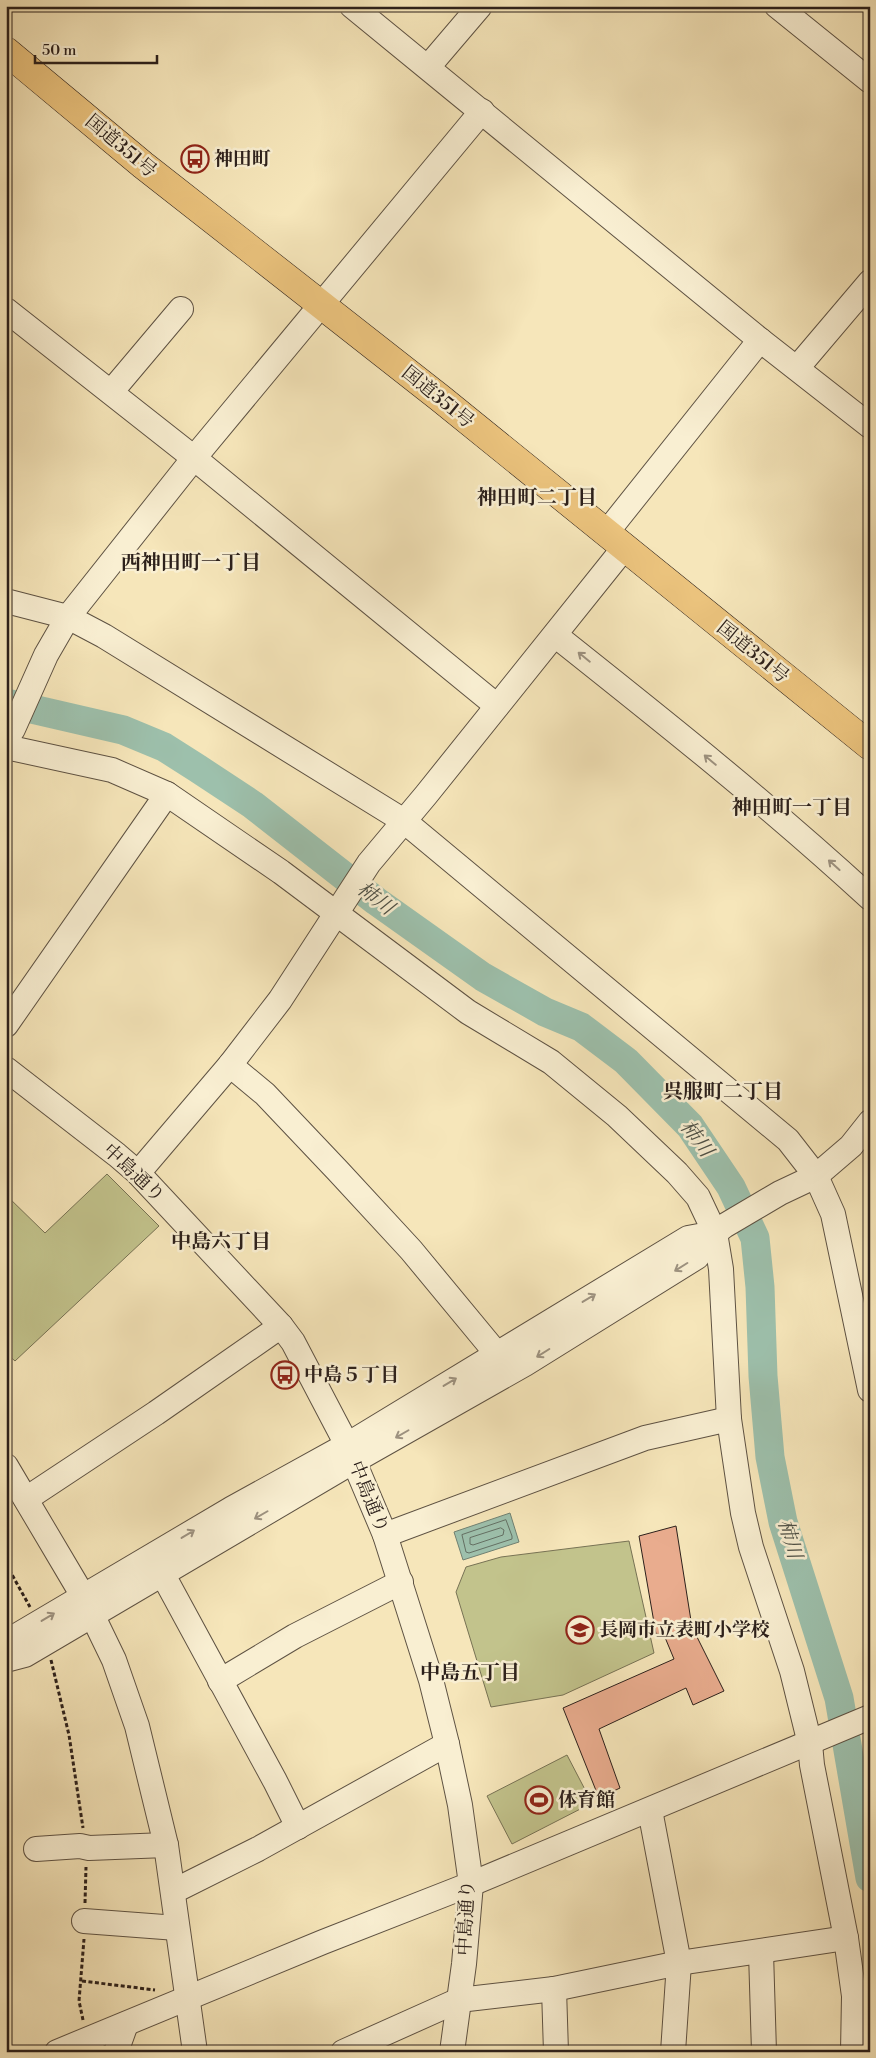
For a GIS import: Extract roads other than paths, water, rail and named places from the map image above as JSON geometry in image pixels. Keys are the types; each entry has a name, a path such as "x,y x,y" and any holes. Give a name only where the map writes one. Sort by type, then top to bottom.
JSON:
{"highway":[{"name":"国道351号","path":"6,50 144,165 322,304 870,746"}],"street":[{"path":"352,6 760,340 870,426"},
{"path":"428,67 480,6"},
{"path":"777,6 870,82"},
{"path":"482,111 194,458 68,617 35,678 9,739 112,770 167,794 340,909 468,1012 551,1062 617,1116 677,1173 698,1197 719,1230 729,1420 743,1513 749,1539 792,1671 818,1740 812,1765 846,1938 854,1996 853,2052"},
{"path":"797,368 870,282"},
{"path":"111,392 181,309"},
{"path":"6,310 194,458 497,706"},
{"path":"138,1173 230,1065 280,1000 369,863 555,635 615,540 760,340"},
{"path":"6,601 68,617 104,636 404,820 788,1140 816,1176 833,1214 870,1390"},
{"path":"555,635 667,724 812,845 870,898"},
{"path":"6,1025 167,794"},
{"path":"230,1065 265,1094 345,1178 411,1250 497,1354"},
{"name":"中島通り","path":"6,1070 117,1154 138,1173 281,1326 293,1342 351,1453 385,1535 401,1582 447,1744 460,1805 471,1884 452,2052"},
{"path":"6,1642 39,1622 88,1606 162,1573 351,1453 497,1354 688,1238 719,1230 780,1193 816,1176 851,1146 869,1124"},
{"path":"6,1660 25,1655 88,1606 231,1509 351,1453 525,1364 697,1257 719,1230"},
{"path":"26,1498 156,1413 281,1326"},
{"path":"385,1535 645,1438 729,1420"},
{"path":"6,1466 88,1606 114,1660 137,1726 166,1845 174,1891 177,1928 195,2052"},
{"path":"162,1573 298,1827"},
{"path":"220,1681 295,1636 401,1582"},
{"path":"57,2052 188,1997 471,1884 867,1719"},
{"path":"174,1891 298,1827 447,1744"},
{"path":"650,1810 679,1963 673,2052"},
{"path":"36,1849 80,1846 90,1848 166,1845"},
{"path":"84,1921 177,1928"},
{"path":"343,2052 459,2000 554,1989 679,1963 846,1938"},
{"path":"761,1952 764,2052"},
{"path":"554,1989 556,2052"},
{"path":"116,2052 126,2024"}],"water":[{"path":"510,1513 519,1542 463,1560 454,1532"}],"waterway":[{"name":"柿川","path":"6,703 123,730 164,747 253,805 376,901 483,977 545,1012 581,1027 626,1061 690,1126 731,1187 755,1238 760,1287 763,1376 770,1457 783,1522 839,1698 870,1878"}],"place":[{"name":"神田町","path":"195,159"},
{"name":"中島５丁目","path":"285,1375"},
{"name":"長岡市立表町小学校","path":"580,1630"},
{"name":"体育館","path":"539,1800"}],"district":[{"name":"神田町二丁目","path":"537,498"},
{"name":"西神田町一丁目","path":"191,563"},
{"name":"神田町一丁目","path":"792,808"},
{"name":"呉服町二丁目","path":"723,1092"},
{"name":"中島六丁目","path":"221,1242"},
{"name":"中島五丁目","path":"470,1673"}]}
